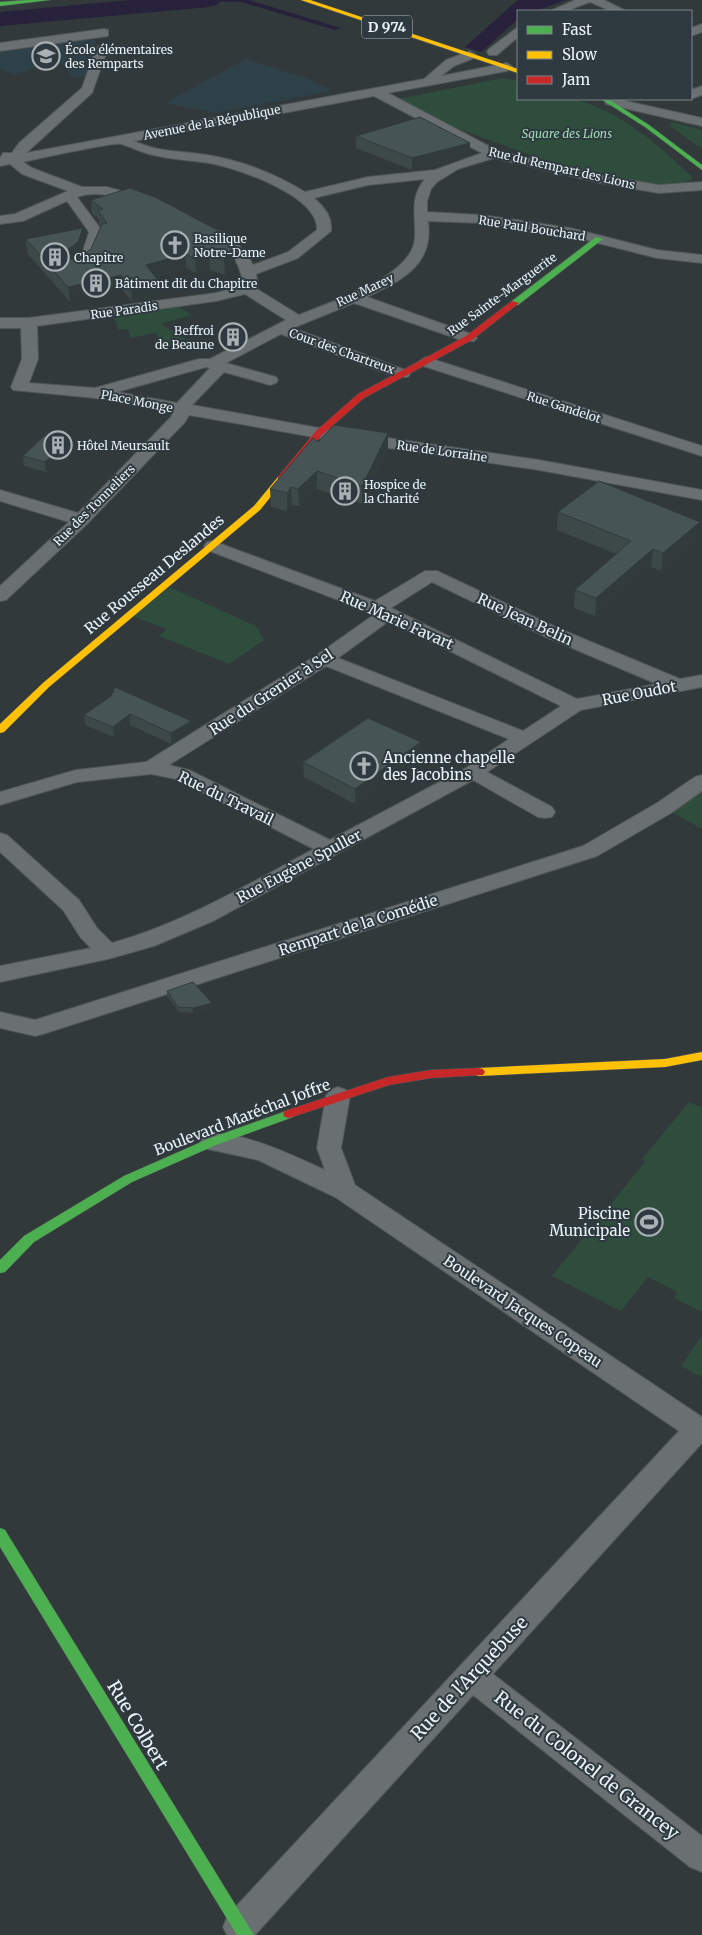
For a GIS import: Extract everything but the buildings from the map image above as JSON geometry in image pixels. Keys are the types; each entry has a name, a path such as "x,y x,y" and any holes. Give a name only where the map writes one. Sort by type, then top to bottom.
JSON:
{"street":[{"path":"0,4 47,0"},
{"name":"D 974","path":"304,0 513,69"},
{"path":"559,10 586,0"},
{"path":"594,0 618,10"},
{"path":"493,52 517,32"},
{"path":"0,47 104,34"},
{"path":"14,160 24,146 88,90 102,48"},
{"name":"Avenue de la République","path":"424,83 450,63 470,55"},
{"name":"Avenue de la République","path":"0,162 424,83 513,69"},
{"name":"Rue du Rempart des Lions","path":"376,92 494,154 605,180 659,189 702,186"},
{"path":"610,100 699,163"},
{"path":"613,100 653,110 670,107 702,122"},
{"path":"647,126 670,107"},
{"path":"122,139 127,143 148,150 218,161 254,173 303,197 316,208 324,220 324,231 293,255 248,272"},
{"path":"0,153 14,160 27,171 73,193 96,232 88,260 83,265 74,268"},
{"path":"303,197 325,190 376,179 434,174 494,154"},
{"name":"Rue Marey","path":"298,321 397,277 416,257 423,235 419,204 423,187 434,174"},
{"path":"5,225 73,193 112,191 158,206"},
{"name":"Rue Paul Bouchard","path":"420,216 482,220 570,232 657,254 702,259"},
{"path":"197,226 237,248 248,272 251,286 247,289 298,321"},
{"name":"Rue Sainte-Marguerite","path":"319,433 361,396 469,338 598,239"},
{"name":"Rue Paradis","path":"0,323 29,323 216,297 247,289"},
{"path":"352,297 469,338"},
{"name":"Place Monge","path":"95,393 181,410 217,365 298,321"},
{"path":"29,323 30,358 19,387 95,393"},
{"name":"Cour des Chartreux","path":"281,329 402,374"},
{"name":"Place Monge","path":"95,393 205,362 270,380"},
{"name":"Rue Gandelot","path":"426,362 702,451"},
{"name":"Rue de Lorraine","path":"181,410 319,433 539,465 702,495"},
{"name":"Rue des Tonneliers","path":"0,596 81,520 179,419 181,410"},
{"name":"Rue Rousseau Deslandes","path":"0,730 46,685 257,508 319,433"},
{"path":"539,465 609,495"},
{"path":"0,495 81,520"},
{"name":"Rue Marie Favart","path":"213,546 382,610 576,705"},
{"name":"Rue Jean Belin","path":"382,610 432,574 553,634 679,686"},
{"name":"Rue du Grenier à Sel","path":"152,768 324,659 382,610"},
{"path":"324,659 524,738"},
{"name":"Rue Oudot","path":"576,705 702,681"},
{"name":"Rue Eugène Spuller","path":"0,974 108,952 146,941 205,916 473,772 576,705"},
{"name":"Rue du Travail","path":"0,799 20,791 76,776 152,768 182,774 331,849"},
{"path":"473,772 545,812"},
{"name":"Rempart de la Comédie","path":"0,1020 36,1028 590,851 664,808 702,781"},
{"path":"0,840 71,905 89,933 108,952"},
{"name":"Boulevard Maréchal Joffre","path":"0,1268 29,1239 128,1179 212,1142 338,1096 388,1081 431,1074 665,1063 702,1056"},
{"path":"338,1096 329,1148 344,1190"},
{"name":"Boulevard Jacques Copeau","path":"212,1142 263,1152 344,1190 700,1431"},
{"name":"Rue de l'Arquebuse","path":"243,1931 471,1675 700,1431"},
{"name":"Rue Colbert","path":"0,1534 243,1931"},
{"name":"Rue du Colonel de Grancey","path":"471,1675 702,1856"}],"shaded area":[{"path":"188,0 249,0 341,28 335,30 241,2 210,1 79,13 78,10"},
{"path":"518,0 566,0 538,10 517,10 517,20 481,52 465,47"},
{"name":"École élémentaires des Remparts","path":"75,40 96,40 87,77 71,77 67,65 47,63 15,75 0,69 0,49"},
{"path":"246,59 306,78 333,91 215,113 165,103"}],"green space":[{"name":"Square des Lions","path":"503,78 517,81 517,100 576,100 606,111 652,141 692,177 691,180 677,185 649,184 578,172 445,124 398,99"},
{"path":"672,122 702,130 702,149 670,126"},
{"path":"177,306 192,315 161,324 186,339 168,345 155,333 131,338 128,329 119,330 114,318"},
{"path":"169,587 256,626 264,640 229,664 159,636 167,629 132,616"},
{"path":"702,791 702,829 672,812"},
{"name":"Piscine Municipale","path":"689,1102 702,1108 702,1312 674,1298 677,1292 648,1277 621,1311 552,1276 645,1162 642,1159"},
{"path":"702,1335 702,1377 681,1366"}],"waterway":[{"path":"0,19 209,0"}],"traffic: fast":[{"path":"0,4 47,0"},
{"path":"606,100 647,126 702,168"},
{"path":"515,303 599,239"},
{"path":"0,1268 29,1239 128,1179 212,1142 289,1114"},
{"path":"0,1534 246,1935"}],"traffic: slow":[{"path":"304,0 517,71"},
{"path":"0,730 46,685 257,508 281,479"},
{"path":"479,1072 665,1063 702,1056"}],"traffic: jam":[{"path":"281,479 319,433 361,396 469,338 515,303"},
{"path":"289,1114 388,1081 431,1074 479,1072"}],"place":[{"name":"École élémentaires des Remparts","path":"46,56"},
{"name":"Basilique Notre-Dame","path":"175,245"},
{"name":"Chapitre","path":"55,257"},
{"name":"Bâtiment dit du Chapitre","path":"96,283"},
{"name":"Beffroi de Beaune","path":"233,337"},
{"name":"Hôtel Meursault","path":"58,445"},
{"name":"Hospice de la Charité","path":"345,491"},
{"name":"Ancienne chapelle des Jacobins","path":"364,766"},
{"name":"Piscine Municipale","path":"649,1222"}]}
